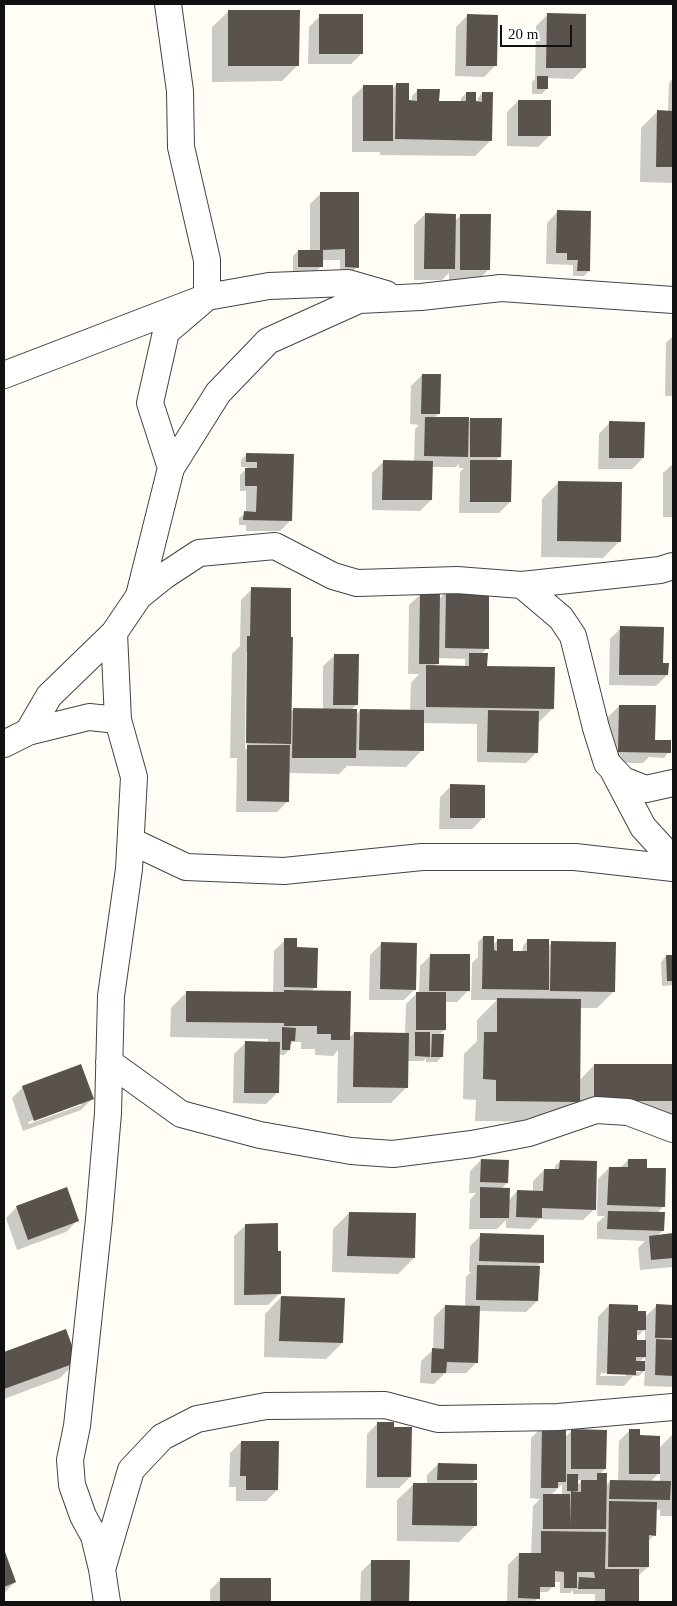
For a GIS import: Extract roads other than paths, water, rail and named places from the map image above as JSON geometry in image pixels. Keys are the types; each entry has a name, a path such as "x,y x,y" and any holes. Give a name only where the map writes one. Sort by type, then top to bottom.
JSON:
{"street":[{"path":"168,4 180,91 181,147 207,260 207,297 166,332 150,404 172,468"},
{"path":"4,375 207,297 269,286 348,283 398,298"},
{"path":"139,596 172,468 218,393 268,341 359,300 501,288 673,300"},
{"path":"28,732 49,696 114,633 139,596 164,576 199,553 275,546 333,576 357,583 457,580 522,585 660,570 673,566"},
{"path":"522,585 560,618 573,636 596,728 607,763 623,780 646,789 673,783"},
{"path":"106,1602 102,1569 94,1536 72,1485 70,1460 77,1426 99,1219 108,1113 111,996 129,869 131,841 134,777 118,720 114,633"},
{"path":"4,744 28,732 89,717 118,720"},
{"path":"611,767 643,826 673,860"},
{"path":"131,841 186,867 284,870 422,857 575,857 673,868"},
{"path":"110,1062 181,1114 260,1135 351,1152 394,1154 472,1144 529,1133 596,1110 628,1112 673,1129"},
{"path":"102,1569 131,1470 162,1437 197,1419 266,1406 385,1405 438,1419 558,1418 673,1407"}]}
